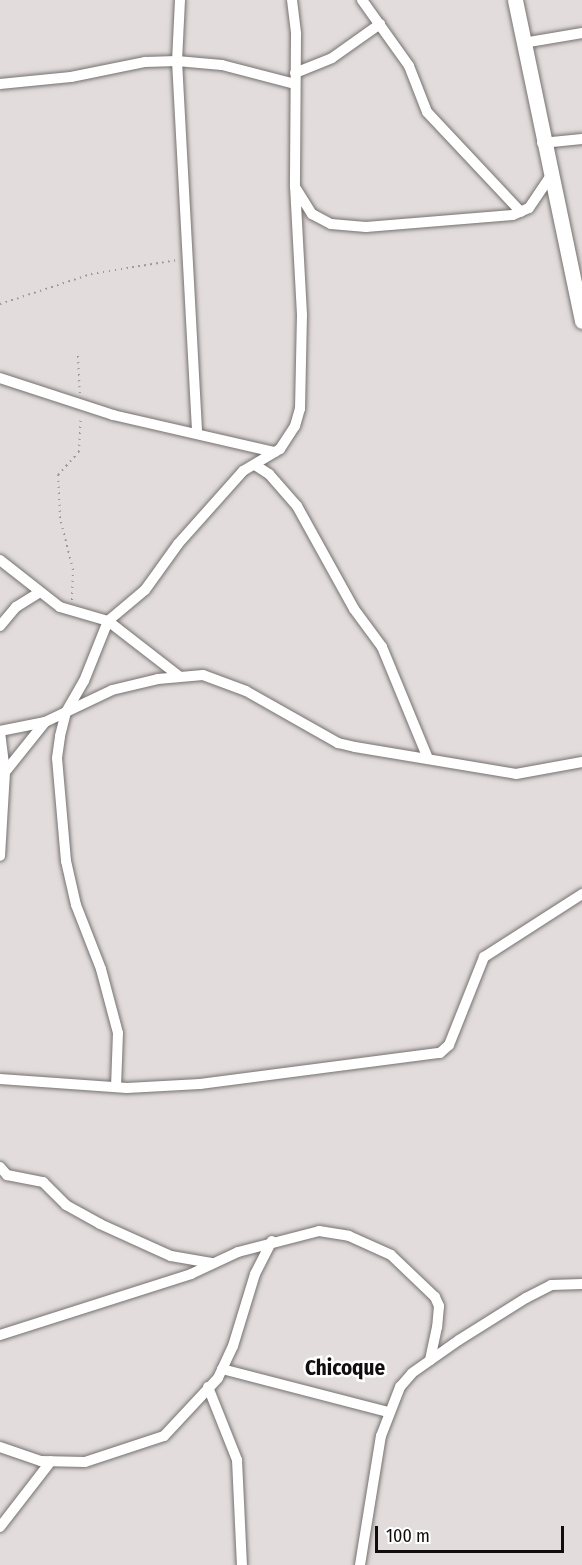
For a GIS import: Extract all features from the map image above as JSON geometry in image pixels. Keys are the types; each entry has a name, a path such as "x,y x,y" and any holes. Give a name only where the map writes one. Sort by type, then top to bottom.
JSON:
{"street":[{"path":"180,0 177,61 197,433"},
{"path":"116,1087 118,1033 101,969 76,905 66,861 57,758 66,712 84,681 108,621 145,590 196,523 243,471 275,452 289,438 300,409 302,315 295,187 292,0"},
{"path":"362,0 409,66 427,112 521,212"},
{"path":"514,0 549,178 582,321"},
{"path":"0,84 71,77 145,62 177,61 222,65 295,79 332,58 380,24"},
{"path":"523,43 582,33"},
{"path":"542,143 582,139"},
{"path":"295,187 312,214 331,224 366,227 521,212 529,208 549,178"},
{"path":"0,378 113,415 275,452"},
{"path":"255,465 269,474 297,506 341,589 382,647 427,756"},
{"path":"0,560 38,593 78,613 108,621 178,676"},
{"path":"0,626 16,607 38,593"},
{"path":"0,856 1,790 5,771 0,732 45,722 112,690 178,676 202,675 235,686 338,743 427,756 516,774 582,762"},
{"path":"5,771 45,722"},
{"path":"0,1079 116,1087 230,1081 277,1072 366,1065 440,1053 449,1045 484,957 582,894"},
{"path":"0,1167 7,1175 43,1182 66,1205 100,1224 171,1256 215,1263"},
{"path":"0,1335 215,1263 272,1241 319,1231 349,1236 390,1255 435,1297 439,1306 430,1360"},
{"path":"0,1447 51,1461 86,1462 108,1457 118,1450 164,1436 222,1369 255,1274 272,1241"},
{"path":"360,1565 372,1480 388,1412 400,1386 430,1360 551,1285 582,1284"},
{"path":"222,1369 388,1412"},
{"path":"208,1386 237,1460 242,1565"},
{"path":"0,1527 51,1461"}],"path":[{"path":"0,304 91,274 186,259"},
{"path":"78,356 81,404 79,452 58,475 60,518 73,570 71,597 78,613"}],"district":[{"name":"Chicoque","path":"345,1368"}]}
